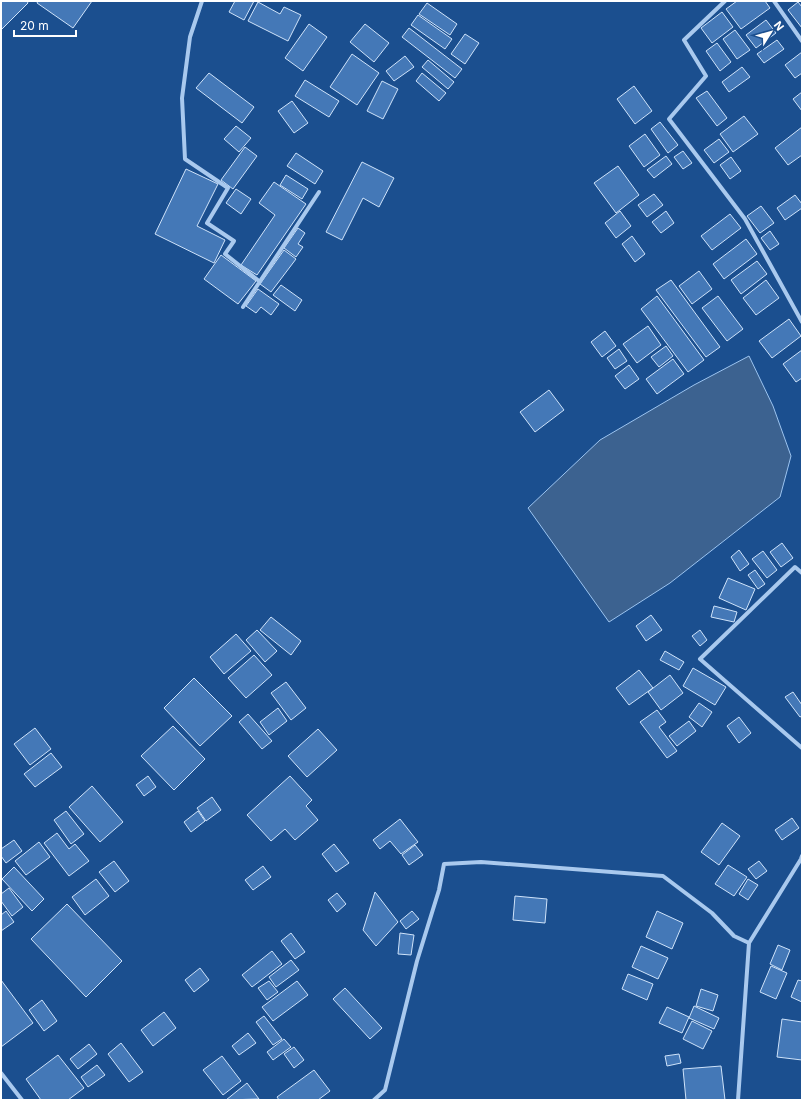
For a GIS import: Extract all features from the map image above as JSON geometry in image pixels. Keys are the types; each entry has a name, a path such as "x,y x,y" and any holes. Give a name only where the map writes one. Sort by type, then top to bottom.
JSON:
{"street":[{"path":"202,1 190,38 182,98 185,159 228,188 207,223 234,242 226,254 259,281"},
{"path":"725,1 684,40 706,76 669,119 745,219 802,322"},
{"path":"774,1 802,41"},
{"path":"243,307 319,192"},
{"path":"802,573 795,567 700,659 802,748"},
{"path":"738,1100 749,943 802,856"},
{"path":"374,1100 385,1090 417,960 439,890 444,864 481,862 664,876 712,913 734,936 749,943"},
{"path":"1,1073 22,1100"}],"water":[{"path":"749,356 773,406 791,456 780,497 670,583 609,622 528,508 600,440 694,385"}],"building":[{"path":"1,1 27,1 28,3 1,30"},
{"path":"38,1 92,1 73,28 37,3"},
{"path":"235,1 254,1 244,20 229,12"},
{"path":"737,1 765,1 770,8 741,29 726,9"},
{"path":"258,2 280,14 284,7 301,15 288,41 248,21"},
{"path":"798,2 802,7 802,28 788,10"},
{"path":"427,3 457,24 450,35 419,14"},
{"path":"722,12 733,27 712,43 701,28"},
{"path":"418,15 452,39 445,49 411,25"},
{"path":"766,20 776,33 756,48 746,35"},
{"path":"309,24 327,37 303,71 285,58"},
{"path":"365,24 389,43 374,62 350,42"},
{"path":"409,28 462,69 455,78 402,37"},
{"path":"735,30 750,50 737,59 723,39"},
{"path":"465,34 479,43 465,64 451,54"},
{"path":"777,40 784,49 764,63 757,54"},
{"path":"717,43 731,62 720,71 706,51"},
{"path":"802,52 802,73 795,78 785,65"},
{"path":"352,54 379,73 357,105 330,87"},
{"path":"405,56 414,67 394,81 386,71"},
{"path":"428,60 454,82 448,89 422,67"},
{"path":"742,67 750,77 729,92 722,82"},
{"path":"209,73 254,107 242,123 196,88"},
{"path":"422,73 446,93 439,101 416,81"},
{"path":"305,80 339,101 329,117 295,96"},
{"path":"382,81 398,89 383,119 367,111"},
{"path":"634,86 652,111 635,124 617,99"},
{"path":"707,91 727,118 717,126 696,98"},
{"path":"802,92 802,111 793,99"},
{"path":"292,101 308,123 294,133 278,111"},
{"path":"744,116 758,134 733,152 720,134"},
{"path":"660,122 678,145 668,153 651,129"},
{"path":"236,126 251,138 239,152 224,139"},
{"path":"802,127 802,155 788,165 775,148"},
{"path":"645,134 660,155 644,167 629,146"},
{"path":"719,139 729,152 714,163 704,150"},
{"path":"245,147 257,156 233,189 221,180"},
{"path":"683,151 692,163 683,169 674,157"},
{"path":"296,153 323,171 315,184 287,166"},
{"path":"666,156 672,164 654,178 647,170"},
{"path":"731,157 741,171 730,179 720,165"},
{"path":"362,162 394,178 379,207 363,198 342,240 326,232"},
{"path":"618,166 639,195 616,213 594,183"},
{"path":"186,169 218,184 197,226 225,240 214,263 155,234"},
{"path":"286,175 308,189 302,199 280,185"},
{"path":"274,182 306,204 257,275 241,265 275,215 259,203"},
{"path":"236,189 251,199 241,214 226,203"},
{"path":"654,194 663,205 647,217 638,205"},
{"path":"795,195 802,204 802,208 785,220 777,208"},
{"path":"761,206 774,223 760,233 747,216"},
{"path":"620,211 631,226 616,238 605,223"},
{"path":"666,211 674,223 661,233 652,222"},
{"path":"730,214 741,228 712,250 701,236"},
{"path":"298,228 305,233 298,244 303,247 296,257 284,248"},
{"path":"770,231 779,244 770,250 761,238"},
{"path":"632,236 645,254 635,262 622,244"},
{"path":"746,239 757,254 724,279 713,264"},
{"path":"284,250 296,259 271,292 260,284"},
{"path":"221,255 256,281 238,304 204,279"},
{"path":"757,261 767,274 741,294 731,280"},
{"path":"699,271 712,289 692,304 679,286"},
{"path":"671,280 720,347 706,357 656,290"},
{"path":"766,280 779,298 756,315 743,298"},
{"path":"281,285 302,300 295,311 273,295"},
{"path":"258,289 279,304 271,315 261,307 256,313 246,306"},
{"path":"657,296 704,360 688,372 641,309"},
{"path":"718,296 743,329 727,341 702,308"},
{"path":"789,319 801,336 772,358 759,341"},
{"path":"648,326 661,345 637,363 623,344"},
{"path":"605,331 616,346 602,357 591,342"},
{"path":"666,346 673,356 659,367 651,357"},
{"path":"619,349 627,361 615,369 607,358"},
{"path":"802,350 802,378 796,382 783,364"},
{"path":"673,359 684,374 657,394 646,379"},
{"path":"629,365 639,379 625,389 615,376"},
{"path":"549,390 564,410 535,432 520,412"},
{"path":"782,543 793,558 781,567 770,552"},
{"path":"739,550 749,564 740,571 731,557"},
{"path":"763,551 777,570 767,578 752,559"},
{"path":"755,570 765,584 758,589 748,575"},
{"path":"728,578 755,589 746,610 719,598"},
{"path":"714,606 737,612 734,622 711,617"},
{"path":"651,615 662,630 646,641 636,626"},
{"path":"271,617 301,641 291,655 260,630"},
{"path":"257,630 277,651 265,662 246,640"},
{"path":"700,630 707,640 700,646 692,636"},
{"path":"236,634 251,651 224,674 210,657"},
{"path":"665,651 684,662 679,670 660,660"},
{"path":"254,655 272,675 246,698 228,678"},
{"path":"693,668 726,687 715,705 683,686"},
{"path":"639,670 653,688 629,705 616,688"},
{"path":"670,675 683,693 661,710 648,692"},
{"path":"194,678 232,716 200,746 164,708"},
{"path":"286,682 306,708 291,720 271,693"},
{"path":"793,692 802,705 802,716 800,717 785,697"},
{"path":"699,703 712,712 702,727 689,717"},
{"path":"278,708 287,721 269,735 260,722"},
{"path":"657,710 666,722 659,727 677,751 667,758 640,722"},
{"path":"248,714 272,741 262,749 239,722"},
{"path":"739,717 751,733 739,743 727,726"},
{"path":"689,721 696,731 677,746 669,736"},
{"path":"173,726 205,759 174,790 141,756"},
{"path":"35,728 51,749 30,765 14,744"},
{"path":"318,729 337,750 307,777 288,756"},
{"path":"51,753 62,767 35,787 24,774"},
{"path":"148,776 156,787 144,796 136,785"},
{"path":"290,776 312,800 306,806 318,820 295,840 285,829 271,841 247,815"},
{"path":"92,786 123,822 100,842 69,807"},
{"path":"212,797 221,810 206,821 197,808"},
{"path":"66,811 84,834 71,844 54,820"},
{"path":"198,811 205,821 191,832 184,822"},
{"path":"792,818 799,828 782,840 775,830"},
{"path":"400,819 418,842 401,854 390,841 380,849 373,840"},
{"path":"722,823 740,836 719,865 701,852"},
{"path":"57,833 69,849 75,844 89,861 69,876 44,843"},
{"path":"14,840 22,851 6,863 1,856 1,849"},
{"path":"39,842 50,857 26,875 15,861"},
{"path":"334,844 349,863 336,872 322,854"},
{"path":"415,845 423,855 409,865 402,855"},
{"path":"114,861 129,881 115,892 99,872"},
{"path":"759,861 767,871 756,879 748,869"},
{"path":"728,865 747,877 734,896 715,884"},
{"path":"263,866 271,877 253,890 245,880"},
{"path":"14,867 44,899 32,911 2,879"},
{"path":"96,879 109,896 85,915 72,897"},
{"path":"748,879 758,885 748,900 739,894"},
{"path":"9,888 23,907 12,916 1,901 1,894"},
{"path":"375,892 398,922 376,946 363,930"},
{"path":"337,893 346,904 337,912 328,900"},
{"path":"515,896 547,899 545,923 513,920"},
{"path":"67,904 122,961 86,997 31,939"},
{"path":"6,911 14,922 1,931 1,915"},
{"path":"412,911 419,919 406,929 400,921"},
{"path":"657,911 683,923 672,949 646,937"},
{"path":"291,933 305,952 295,959 281,941"},
{"path":"400,933 414,935 411,955 398,954"},
{"path":"778,945 790,950 782,970 770,964"},
{"path":"641,946 668,958 658,979 632,967"},
{"path":"272,951 282,964 252,987 242,975"},
{"path":"291,960 299,970 276,987 269,977"},
{"path":"771,966 787,973 776,999 760,992"},
{"path":"200,968 209,980 194,992 185,980"},
{"path":"628,974 653,984 647,1000 622,989"},
{"path":"1,980 33,1023 1,1047"},
{"path":"798,980 802,981 802,1002 791,997"},
{"path":"269,981 278,992 267,1000 258,988"},
{"path":"297,981 308,995 273,1021 262,1007"},
{"path":"345,988 382,1028 370,1039 333,999"},
{"path":"701,989 718,995 713,1011 696,1006"},
{"path":"42,1000 57,1021 44,1031 29,1010"},
{"path":"694,1006 719,1018 714,1029 689,1018"},
{"path":"667,1007 689,1017 682,1033 659,1023"},
{"path":"164,1012 176,1028 153,1046 141,1030"},
{"path":"264,1016 282,1039 273,1045 256,1022"},
{"path":"782,1019 802,1022 802,1060 777,1057"},
{"path":"692,1021 712,1031 703,1049 683,1039"},
{"path":"248,1033 256,1043 239,1055 232,1046"},
{"path":"284,1039 291,1047 273,1060 267,1052"},
{"path":"121,1043 143,1072 129,1082 108,1054"},
{"path":"89,1044 97,1054 78,1069 70,1059"},
{"path":"294,1047 304,1060 294,1068 284,1054"},
{"path":"679,1054 681,1063 667,1066 665,1056"},
{"path":"58,1055 84,1088 68,1100 41,1100 26,1079"},
{"path":"222,1056 241,1081 223,1095 203,1070"},
{"path":"97,1065 105,1075 88,1087 81,1077"},
{"path":"721,1066 725,1100 686,1100 683,1069"},
{"path":"314,1070 330,1091 318,1100 279,1100 277,1097"},
{"path":"247,1083 259,1099 226,1100"}]}
